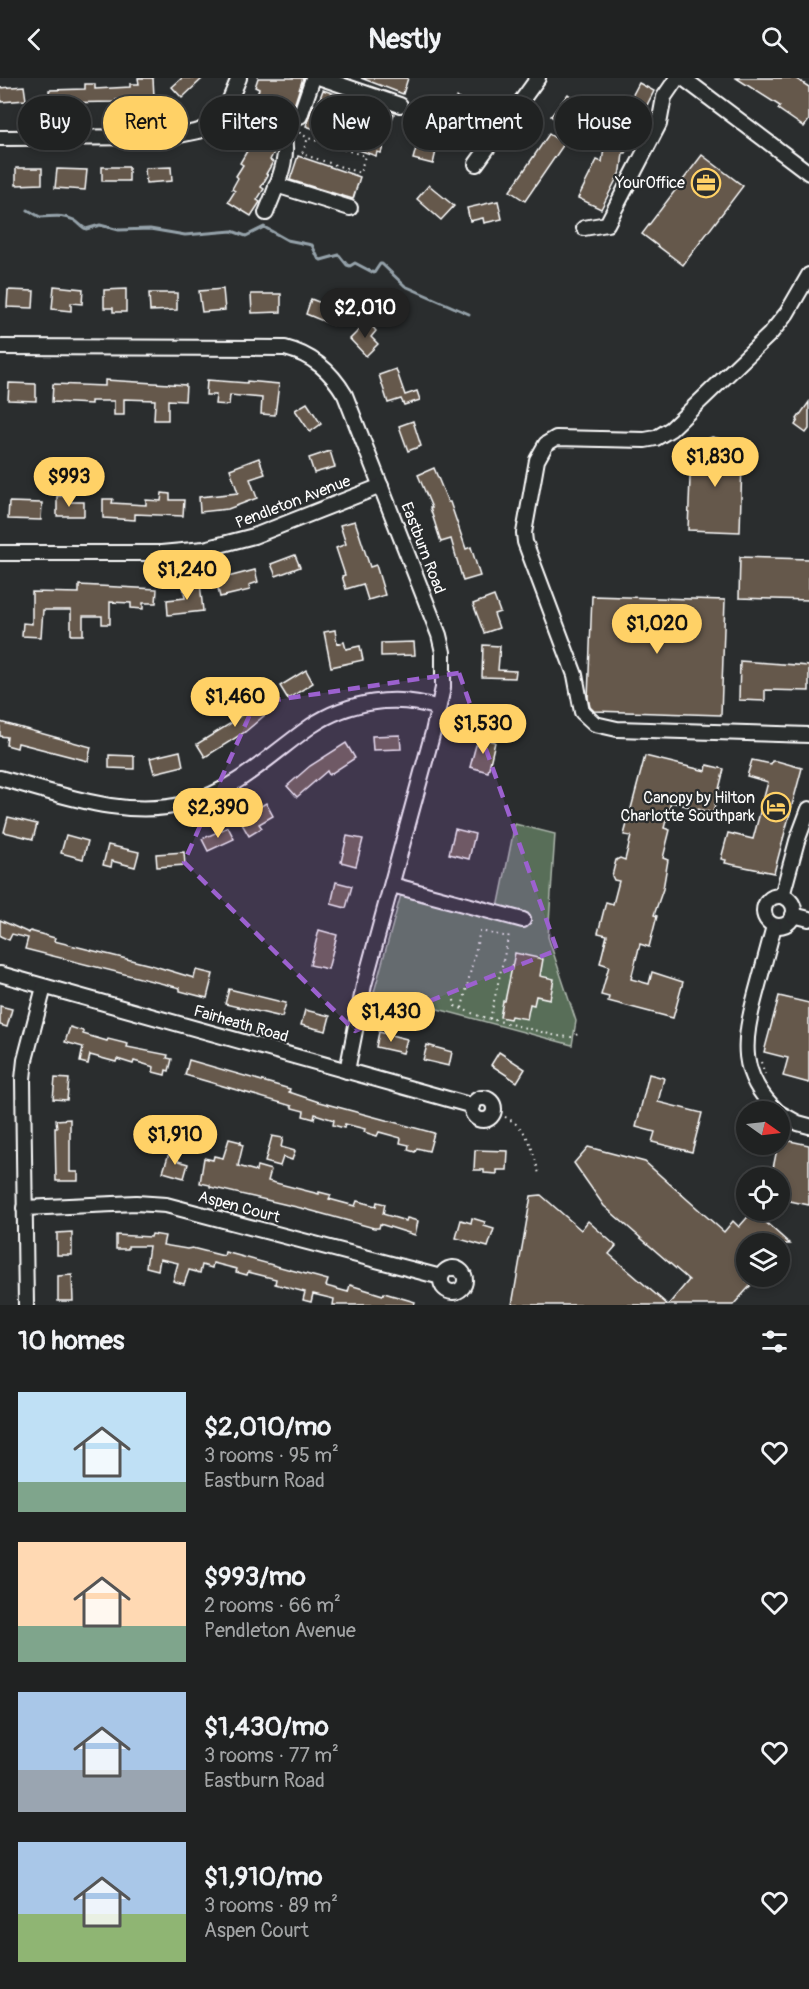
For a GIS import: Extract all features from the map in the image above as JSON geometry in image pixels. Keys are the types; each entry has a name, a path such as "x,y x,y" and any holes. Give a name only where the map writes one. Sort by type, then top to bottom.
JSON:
{"street":[{"path":"232,96 239,78"},
{"path":"300,120 313,78"},
{"path":"321,78 400,105"},
{"path":"476,164 537,78"},
{"path":"584,228 607,224 656,131 662,114 664,97 677,78"},
{"path":"683,78 809,173"},
{"path":"699,91 707,78"},
{"path":"0,138 170,137 200,130"},
{"path":"266,213 286,150"},
{"path":"276,185 350,208"},
{"path":"809,275 787,313 770,334 671,429 656,438 645,440 556,438 546,444 538,455 524,533 525,542 575,675 582,712 594,724 610,728 809,735"},
{"name":"Eastburn Road","path":"0,347 266,347 293,350 318,362 336,380 345,395 439,635 444,670 438,708 364,985 347,1071"},
{"name":"Pendleton Avenue","path":"0,553 161,554 204,549 255,536 381,486"},
{"path":"0,778 99,805 136,809 166,808 198,800 230,786 251,773 312,726 346,708 387,701 410,702 438,708"},
{"path":"782,896 797,841 809,809"},
{"path":"392,885 523,920"},
{"path":"782,896 793,905 793,915 783,926 774,926 766,920 763,910 772,897 782,896"},
{"path":"793,915 809,919"},
{"path":"768,1101 755,1084 746,1048 747,1028 774,926"},
{"name":"Fairheath Road","path":"0,974 473,1106 474,1116 480,1120 490,1118 494,1112"},
{"path":"26,1305 24,1070 44,987"},
{"path":"790,1118 809,1126"},
{"name":"Aspen Court","path":"24,1208 136,1203 166,1205 441,1277"}],"path":[{"path":"300,120 300,133 308,138 365,156 360,172 302,154 308,138"},
{"path":"461,1009 480,931 508,936 490,1019"},
{"path":"453,1000 455,1006 490,1019 564,1038 578,1035"},
{"path":"494,1112 511,1119 523,1130 532,1148 539,1174"}],"highlighted area":[{"path":"459,673 557,950 355,1031 184,862 255,703"}],"green space":[{"path":"515,824 555,834 548,937 576,1021 572,1045 374,992 405,880 498,908"}],"building":[{"path":"138,78 153,78 154,96 103,96 103,102 91,102 91,96 49,96 49,90 85,89 85,84 95,84 95,89 130,87 130,84 139,84"},
{"path":"182,78 203,78 184,96 180,96 172,87"},
{"path":"258,78 303,78 297,96 257,96 259,89 255,87"},
{"path":"361,78 408,78 403,94"},
{"path":"736,78 795,78 809,87 809,120 804,127 778,109 780,106"},
{"path":"639,83 654,91 652,96 632,96"},
{"path":"24,86 25,96 18,96 18,101 1,102 0,88"},
{"path":"323,90 341,96 321,96"},
{"path":"311,111 311,128 306,126"},
{"path":"549,134 555,138 555,150 560,150 525,201 510,191 538,150 543,150 543,143"},
{"path":"275,150 270,160 273,162 261,187 264,189 257,200 260,202 251,216 228,202 235,191 232,189 243,165 240,163 247,151"},
{"path":"359,150 382,150 381,153 377,152 376,156"},
{"path":"416,150 436,150 433,164 413,159"},
{"path":"604,150 626,150 626,153 623,153 621,170 601,209 578,198 597,160 602,162"},
{"path":"702,155 743,186 683,265 642,234"},
{"path":"298,156 360,177 353,199 290,180"},
{"path":"102,167 129,167 129,181 102,181"},
{"path":"171,167 172,181 146,183 145,168"},
{"path":"16,168 42,168 42,184 16,185"},
{"path":"57,169 87,170 85,190 55,188"},
{"path":"429,185 454,206 441,220 417,199"},
{"path":"498,201 502,219 484,223 483,218 470,221 467,208"},
{"path":"54,286 83,289 82,304 71,303 71,311 52,309"},
{"path":"126,289 126,312 113,312 113,308 104,308 104,290"},
{"path":"223,289 225,310 202,312 199,291"},
{"path":"8,290 34,291 33,308 7,307"},
{"path":"149,293 177,293 177,310 150,311"},
{"path":"251,294 281,294 281,312 252,313"},
{"path":"311,299 339,310 333,325 306,314"},
{"path":"368,321 376,331 371,337 378,344 366,356 350,339"},
{"path":"396,369 405,395 417,391 420,400 404,405 401,399 388,403 379,375"},
{"path":"105,380 186,385 185,401 168,400 168,420 154,420 155,400 124,399 124,415 114,415 114,401 91,401 91,404 52,402 53,384 105,386"},
{"path":"207,380 279,384 275,415 261,414 262,398 230,395 229,405 215,404 216,395 206,395"},
{"path":"9,383 36,384 36,401 8,400"},
{"path":"809,402 809,429 806,433 795,425"},
{"path":"307,403 321,424 310,432 295,410"},
{"path":"413,421 421,446 408,451 399,426"},
{"path":"712,437 721,439 742,461 740,532 688,530 691,452 697,452 704,440"},
{"path":"330,451 335,467 314,473 309,458"},
{"path":"259,458 265,474 250,479 257,498 228,509 200,512 199,497 238,493 230,469"},
{"path":"434,468 448,502 450,502 466,549 471,547 480,576 463,581 451,539 441,542 430,508 432,508 418,475"},
{"path":"162,493 170,494 170,500 184,500 183,516 135,514 135,520 103,518 103,499 113,499 112,503 146,505 146,500 161,501"},
{"path":"57,496 68,496 68,502 84,502 84,516 57,516"},
{"path":"9,502 42,503 41,520 8,519"},
{"path":"355,521 370,567 376,565 385,595 368,600 363,584 346,589 342,576 345,575 336,548 346,544 340,525"},
{"path":"295,555 300,567 276,576 271,564"},
{"path":"740,557 809,559 809,600 739,598"},
{"path":"255,570 258,582 249,585 250,590 220,597 216,580"},
{"path":"200,583 203,611 168,615 167,600 185,598 183,585"},
{"path":"79,585 157,589 156,603 143,603 143,609 131,608 131,603 110,602 110,624 102,624 102,616 83,616 83,635 71,635 71,610 43,610 41,637 22,636 23,623 32,624 32,592 79,593"},
{"path":"494,596 500,612 494,614 499,628 484,633 473,604"},
{"path":"592,596 725,600 721,715 594,711 590,707 588,698"},
{"path":"335,630 337,644 344,642 346,649 360,646 363,660 331,667 324,632"},
{"path":"414,642 415,655 381,656 381,643"},
{"path":"483,645 500,646 498,670 516,671 515,678 482,677"},
{"path":"740,661 809,666 809,691 765,690 765,701 739,700"},
{"path":"306,670 313,683 288,699 280,686"},
{"path":"263,697 272,709 245,732 205,757 197,744 233,722"},
{"path":"0,722 91,747 88,761 18,743 17,748 6,745 7,737 0,736"},
{"path":"400,735 401,749 373,750 372,736"},
{"path":"481,738 495,742 488,772 470,767 476,745 479,745"},
{"path":"346,743 355,758 329,775 327,771 297,797 287,786 310,766"},
{"path":"180,751 183,766 154,773 150,758"},
{"path":"109,755 134,756 134,769 109,768"},
{"path":"645,756 706,771 707,765 724,769 713,813 671,802 664,828 670,830 663,858 668,860 663,889 654,915 657,916 649,947 640,944 631,979 649,984 652,972 683,982 673,1018 608,1001 609,997 601,995 609,966 600,963 607,935 598,933 606,902 613,904 619,881 614,880 612,876 616,860 620,858 625,860 631,836 624,835"},
{"name":"Canopy by Hilton Charlotte Southpark","path":"752,760 771,764 772,761 777,761 802,768 774,873 725,863 726,860 721,859 728,833 753,839 768,782 747,776"},
{"path":"266,803 273,816 259,824 262,828 249,836 239,819"},
{"path":"8,817 37,824 33,839 4,832"},
{"path":"228,827 234,839 208,851 202,839"},
{"path":"455,829 475,834 469,859 449,854"},
{"path":"66,835 88,841 83,859 61,853"},
{"path":"347,836 363,839 356,866 341,862"},
{"path":"108,845 139,852 135,867 112,861 111,867 103,865"},
{"path":"184,852 185,865 157,867 156,854"},
{"path":"336,882 352,886 346,908 331,904"},
{"path":"0,920 29,933 30,931 55,938 54,941 194,978 196,970 213,974 207,998 180,991 180,988 25,949 28,938 12,934 9,940 0,936"},
{"path":"319,930 337,935 328,969 310,965"},
{"path":"515,953 543,959 540,976 554,979 550,999 536,996 534,1005 530,1004 527,1019 511,1016 510,1019 500,1017"},
{"path":"229,989 286,1003 282,1017 225,1004"},
{"path":"779,996 809,1003 809,1083 783,1076 788,1058 764,1052"},
{"path":"0,1006 12,1009 7,1027 0,1025"},
{"path":"305,1010 330,1016 326,1031 301,1025"},
{"path":"70,1027 83,1031 83,1034 128,1044 127,1047 168,1055 167,1058 172,1059 169,1071 166,1070 165,1075 153,1072 154,1067 134,1061 133,1064 117,1059 116,1062 90,1055 88,1064 80,1062 83,1047 65,1042"},
{"path":"379,1032 407,1039 403,1053 376,1047"},
{"path":"427,1045 452,1052 449,1066 423,1060"},
{"path":"499,1052 525,1069 517,1082 491,1065"},
{"path":"189,1060 290,1089 289,1092 319,1102 434,1133 429,1151 417,1148 415,1152 408,1150 409,1145 400,1143 401,1138 379,1132 377,1136 364,1132 365,1129 345,1124 344,1128 333,1125 334,1120 315,1114 314,1119 303,1116 304,1111 292,1108 292,1106 185,1075"},
{"path":"649,1074 664,1078 658,1102 702,1113 692,1152 652,1142 655,1132 636,1127"},
{"path":"55,1078 69,1079 67,1100 53,1099"},
{"path":"70,1119 70,1172 78,1172 78,1181 56,1181 56,1120"},
{"path":"192,1125 205,1128 201,1141 188,1138"},
{"path":"272,1136 283,1138 281,1147 295,1151 292,1160 283,1157 280,1166 265,1162"},
{"path":"229,1139 241,1142 240,1144 243,1145 238,1166 256,1171 257,1166 271,1170 268,1181 331,1195 329,1199 355,1206 357,1201 376,1206 377,1202 385,1204 383,1214 406,1221 407,1218 418,1221 415,1235 380,1224 379,1228 374,1228 200,1183 204,1158 213,1160 214,1156 223,1158"},
{"path":"790,1141 809,1145 809,1205 790,1201 790,1167 773,1167 776,1155 790,1155"},
{"path":"588,1147 645,1162 724,1232 733,1221 739,1227 744,1221 764,1221 778,1233 736,1233 736,1287 749,1287 733,1305 668,1305 689,1280 604,1206 574,1163"},
{"path":"475,1150 508,1151 507,1170 497,1170 497,1174 474,1170"},
{"path":"169,1153 179,1155 178,1161 188,1164 184,1178 163,1172"},
{"path":"541,1195 581,1230 588,1221 616,1246 609,1254 668,1305 512,1305 531,1196"},
{"path":"472,1218 485,1222 484,1226 494,1229 488,1247 456,1238 461,1220 471,1223"},
{"path":"72,1232 72,1255 57,1255 57,1233"},
{"path":"152,1234 165,1236 163,1245 192,1248 224,1256 225,1252 328,1280 326,1286 348,1292 350,1285 415,1302 414,1305 333,1305 334,1299 313,1294 311,1302 303,1300 305,1292 275,1284 276,1279 248,1272 247,1275 236,1272 237,1269 213,1263 212,1268 202,1265 200,1273 189,1270 184,1284 173,1281 178,1263 160,1259 158,1270 146,1267 149,1246 128,1246 128,1249 116,1249 116,1235 151,1237"},
{"path":"72,1275 73,1301 58,1301 58,1276"}],"waterway":[{"path":"28,210 40,217 69,218 86,229 100,225 119,230 150,229 185,235 232,231 246,236 264,227 287,240 312,245 321,260 339,255 347,265 355,263 374,273 382,264 405,286 469,314"}],"place":[{"name":"YourOffice","path":"706,183"},
{"name":"Canopy by Hilton Charlotte Southpark","path":"776,807"}]}
